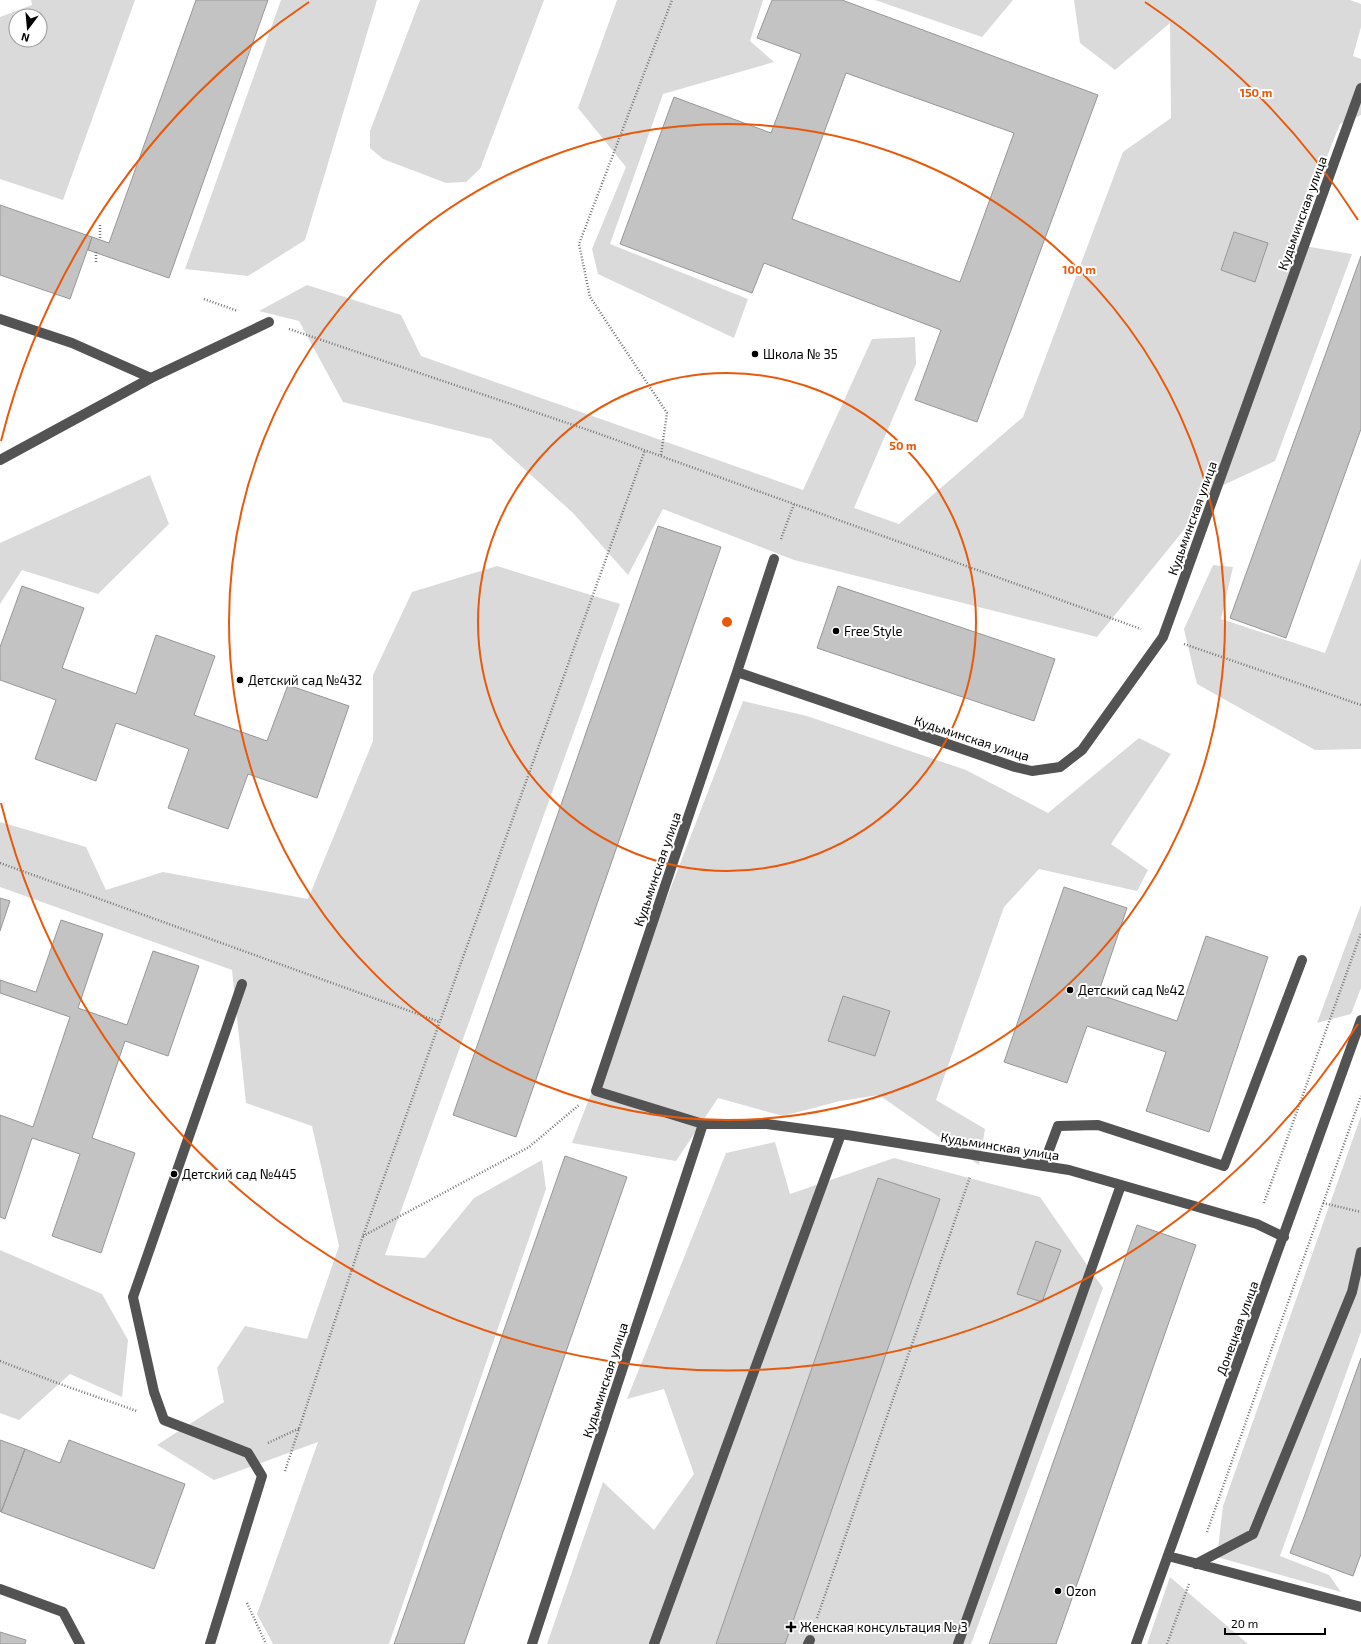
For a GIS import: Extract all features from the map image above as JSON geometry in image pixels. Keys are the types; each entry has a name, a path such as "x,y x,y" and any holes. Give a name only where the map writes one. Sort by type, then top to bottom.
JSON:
{"street":[{"name":"Кудьминская улица","path":"1284,1237 1257,1224 1069,1170 841,1134 767,1124 703,1124 596,1091 737,672 1007,765 1032,771 1060,767 1082,750 1163,637 1361,88"},
{"path":"0,319 72,343 152,378"},
{"path":"0,460 152,378 269,322"},
{"path":"737,672 774,558"},
{"path":"1043,1166 1058,1126 1098,1125 1224,1166 1302,960"},
{"path":"210,1644 262,1476 248,1453 164,1420 154,1392 133,1297 242,984"},
{"name":"Донецкая улица","path":"1136,1644 1361,1020"},
{"name":"Кудьминская улица","path":"532,1644 703,1124"},
{"path":"654,1644 841,1134"},
{"path":"958,1644 1121,1185"},
{"path":"1196,1564 1253,1534 1352,1292 1361,1252"},
{"path":"1168,1556 1361,1607"},
{"path":"0,1589 63,1612 80,1644"}],"path":[{"path":"660,455 667,413 590,297 579,244 672,0"},
{"path":"100,225 100,240"},
{"path":"96,252 96,264"},
{"path":"269,322 660,455 1163,637 1361,705"},
{"path":"284,1474 364,1236 644,450"},
{"path":"774,558 794,504"},
{"path":"0,863 440,1022"},
{"path":"1257,1224 1361,933"},
{"path":"364,1236 528,1147 596,1091"},
{"path":"1167,1644 1361,1096"},
{"path":"809,1642 977,1155"},
{"path":"1324,1203 1361,1212"},
{"path":"0,1361 60,1384 164,1420"},
{"path":"248,1453 300,1428"},
{"path":"244,1596 266,1644"}],"shaded area":[{"path":"31,0 135,0 63,200 0,179 0,17 8,14 8,48 48,48 48,8 24,8 32,5"},
{"path":"281,0 377,0 305,240 248,276 185,269"},
{"path":"420,0 544,0 480,169 466,182 446,183 383,159 370,148 370,131"},
{"path":"617,0 763,0 750,41 774,62 663,94 610,244 748,299 734,338 598,274 592,249 626,167 578,108"},
{"path":"875,0 1013,0 982,37"},
{"path":"1074,0 1350,0 1361,4 1361,27 1353,56 1361,59 1361,115 1340,124 1292,244 1352,254 1275,461 1206,493 1183,531 1097,637 794,560 663,509 628,575 573,513 491,439 343,402 299,321 259,311 307,285 401,315 421,356 803,490 872,339 915,337 916,364 854,508 899,524 1023,417 1123,152 1171,118 1170,23 1115,70 1080,43"},
{"path":"150,475 169,524 98,594 22,570 0,604 0,543"},
{"path":"1361,558 1361,749 1315,750 1197,684 1184,629 1213,565 1233,567 1221,619 1325,653"},
{"path":"497,566 620,604 385,1255 425,1258 474,1198 542,1160 546,1189 389,1644 273,1644 257,1614 318,1442 214,1480 157,1445 224,1402 217,1368 245,1326 307,1339 339,1246 312,1126 246,1103 232,970 0,887 0,822 86,847 106,890 163,872 308,899 373,741 373,675 412,592"},
{"path":"743,701 807,716 966,770 1048,813 1139,738 1171,754 1111,844 1148,870 1137,891 1039,869 1004,907 936,1100 985,1129 979,1165 879,1095 840,1101 783,1116 718,1098 676,1161 572,1143"},
{"path":"1361,905 1361,988 1351,1014 1317,1023"},
{"path":"1361,1116 1361,1332 1280,1556 1329,1575 1341,1592 1217,1557 1223,1506"},
{"path":"775,1142 790,1194 894,1158 1040,1197 1103,1288 971,1644 547,1644 603,1482 654,1530 694,1474 664,1389 627,1399 726,1153"},
{"path":"0,1250 102,1294 128,1340 122,1397 70,1374 19,1420 0,1413"},
{"path":"1170,1577 1248,1644 1147,1644"}],"building":[{"path":"196,0 268,0 169,278 88,250 92,237 109,243"},
{"path":"772,0 842,0 1098,95 977,422 915,400 941,330 764,263 752,293 620,244 674,97 771,133 801,54 757,38","holes":["846,73 1014,133 960,282 792,219"]},
{"path":"0,205 92,237 70,299 0,275"},
{"path":"1234,232 1268,243 1255,282 1221,270"},
{"path":"1361,256 1361,429 1286,638 1230,618"},
{"path":"658,526 721,547 516,1137 453,1115"},
{"path":"22,586 84,608 62,668 136,694 156,635 215,656 194,715 267,741 288,685 349,706 317,798 248,774 228,829 168,808 189,749 116,723 96,781 35,759 56,700 0,680 0,647"},
{"path":"838,586 1055,659 1034,721 817,648"},
{"path":"1064,887 1127,908 1098,994 1177,1021 1206,936 1268,957 1209,1132 1146,1111 1166,1052 1087,1026 1067,1083 1004,1062"},
{"path":"0,898 10,901 0,931"},
{"path":"61,920 103,934 78,1008 127,1025 153,951 199,966 168,1056 125,1041 92,1138 135,1153 101,1253 52,1236 80,1154 32,1138 5,1219 0,1217 0,1115 33,1127 70,1017 0,993 0,980 36,992"},
{"path":"843,996 890,1011 875,1056 828,1041"},
{"path":"565,1156 627,1177 464,1644 394,1644"},
{"path":"878,1178 940,1199 785,1644 716,1644"},
{"path":"1137,1225 1196,1245 1056,1644 989,1644"},
{"path":"1036,1241 1061,1250 1042,1302 1017,1294"},
{"path":"1361,1358 1361,1554 1353,1576 1290,1553"},
{"path":"0,1440 25,1449 1,1512 0,1511"},
{"path":"69,1440 185,1484 154,1569 1,1512 25,1449 60,1463"},
{"path":"0,1632 26,1640 25,1644 0,1644"}],"place":[{"name":"Школа № 35","path":"755,354"},
{"name":"Free Style","path":"836,631"},
{"name":"Детский сад №432","path":"240,680"},
{"name":"Детский сад №42","path":"1070,990"},
{"name":"Детский сад №445","path":"174,1174"},
{"name":"Ozon","path":"1058,1591"},
{"name":"Женская консультация № 3","path":"791,1627"}]}
